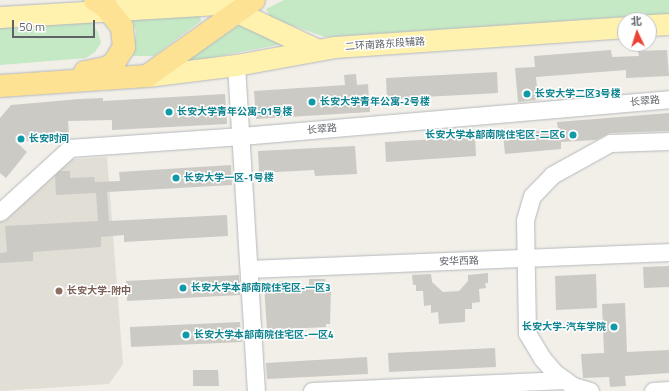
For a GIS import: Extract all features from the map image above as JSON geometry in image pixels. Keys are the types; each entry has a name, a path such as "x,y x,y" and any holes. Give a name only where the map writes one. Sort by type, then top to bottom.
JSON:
{"highway":[{"path":"0,78 92,71 114,63 124,47 122,27 102,5"},
{"path":"0,86 147,76 241,5"}],"main road":[{"path":"0,17 102,5 241,5 318,50"},
{"path":"657,25 669,24"},
{"name":"二环南路东段辅路","path":"147,76 236,65 318,50 617,28"}],"lane":[{"path":"236,65 250,268 256,391"},
{"name":"长翠路","path":"0,212 70,148 241,136 669,99"},
{"path":"590,391 565,380 555,373 542,358 527,333 525,220 532,196 552,175 610,144 669,141"},
{"name":"安华西路","path":"250,268 669,252"},
{"path":"312,391 565,380"},
{"path":"653,391 669,390"}],"shaded area":[{"name":"长安大学-附中","path":"107,157 123,364 109,384 0,391 0,217 59,160"}],"green space":[{"path":"284,0 669,0 669,14 657,15 657,12 617,12 617,17 325,37 271,18 266,9"},
{"path":"200,12 201,21 154,56 133,56 136,31 130,17"},
{"path":"0,22 91,22 98,32 101,43 95,52 86,58 0,65"},
{"path":"239,25 282,44 184,63"}],"building":[{"name":"长安大学二区3号楼","path":"611,50 612,57 639,56 638,52 657,52 657,50 667,50 669,76 626,78 626,70 536,77 538,100 518,102 515,68 535,67 534,56"},
{"path":"497,72 498,93 387,99 386,78"},
{"name":"长安大学青年公寓-2号楼","path":"356,74 357,85 368,84 370,112 256,119 254,91 345,85 344,75"},
{"path":"225,94 227,124 112,130 112,120 68,121 69,137 64,140 15,141 27,152 6,178 0,173 0,118 11,105 80,99 103,98 103,101"},
{"name":"长安大学本部南院住宅区-二区6","path":"669,113 669,131 610,133 596,140 561,142 561,149 505,154 503,134 558,129 557,122"},
{"path":"475,137 476,156 386,162 385,142"},
{"path":"355,146 357,174 315,176 314,170 259,173 258,151"},
{"path":"231,165 232,185 107,192 109,221 227,215 228,236 124,242 124,235 101,237 101,247 33,252 33,261 0,263 0,253 7,252 5,226 98,221 96,193 56,195 55,176 59,171 70,171 70,178 94,177 95,182 120,181 119,172"},
{"path":"669,266 669,287 644,288 643,267"},
{"path":"488,273 488,283 485,283 486,288 479,289 480,302 472,303 472,309 465,309 465,322 439,324 438,312 431,313 431,305 424,306 423,291 416,291 416,285 413,285 412,275 431,274 432,282 443,292 459,291 468,281 468,275"},
{"path":"596,274 597,308 556,310 555,276"},
{"name":"长安大学本部南院住宅区-一区3","path":"239,275 240,295 127,301 126,281"},
{"path":"309,279 325,279 328,288 331,288 330,324 326,324 326,327 267,330 264,285 270,285 269,282 286,281 286,287 309,286"},
{"name":"长安大学-汽车学院","path":"625,303 627,352 669,350 669,373 625,376 626,386 610,387 609,377 583,378 581,354 604,353 602,304"},
{"name":"长安大学本部南院住宅区-一区4","path":"240,322 242,342 131,347 130,327"},
{"path":"495,348 496,367 389,372 388,353"},
{"path":"367,357 368,374 267,379 266,363"},
{"path":"193,370 218,370 219,386 193,386"}],"place":[{"name":"长安大学二区3号楼","path":"527,94"},
{"name":"长安大学青年公寓-2号楼","path":"312,102"},
{"name":"长安大学青年公寓-01号楼","path":"169,112"},
{"name":"长安大学本部南院住宅区-二区6","path":"573,135"},
{"name":"长安时间","path":"21,139"},
{"name":"长安大学一区-1号楼","path":"176,178"},
{"name":"长安大学本部南院住宅区-一区3","path":"183,288"},
{"name":"长安大学-附中","path":"59,291"},
{"name":"长安大学-汽车学院","path":"614,327"},
{"name":"长安大学本部南院住宅区-一区4","path":"186,335"}]}
